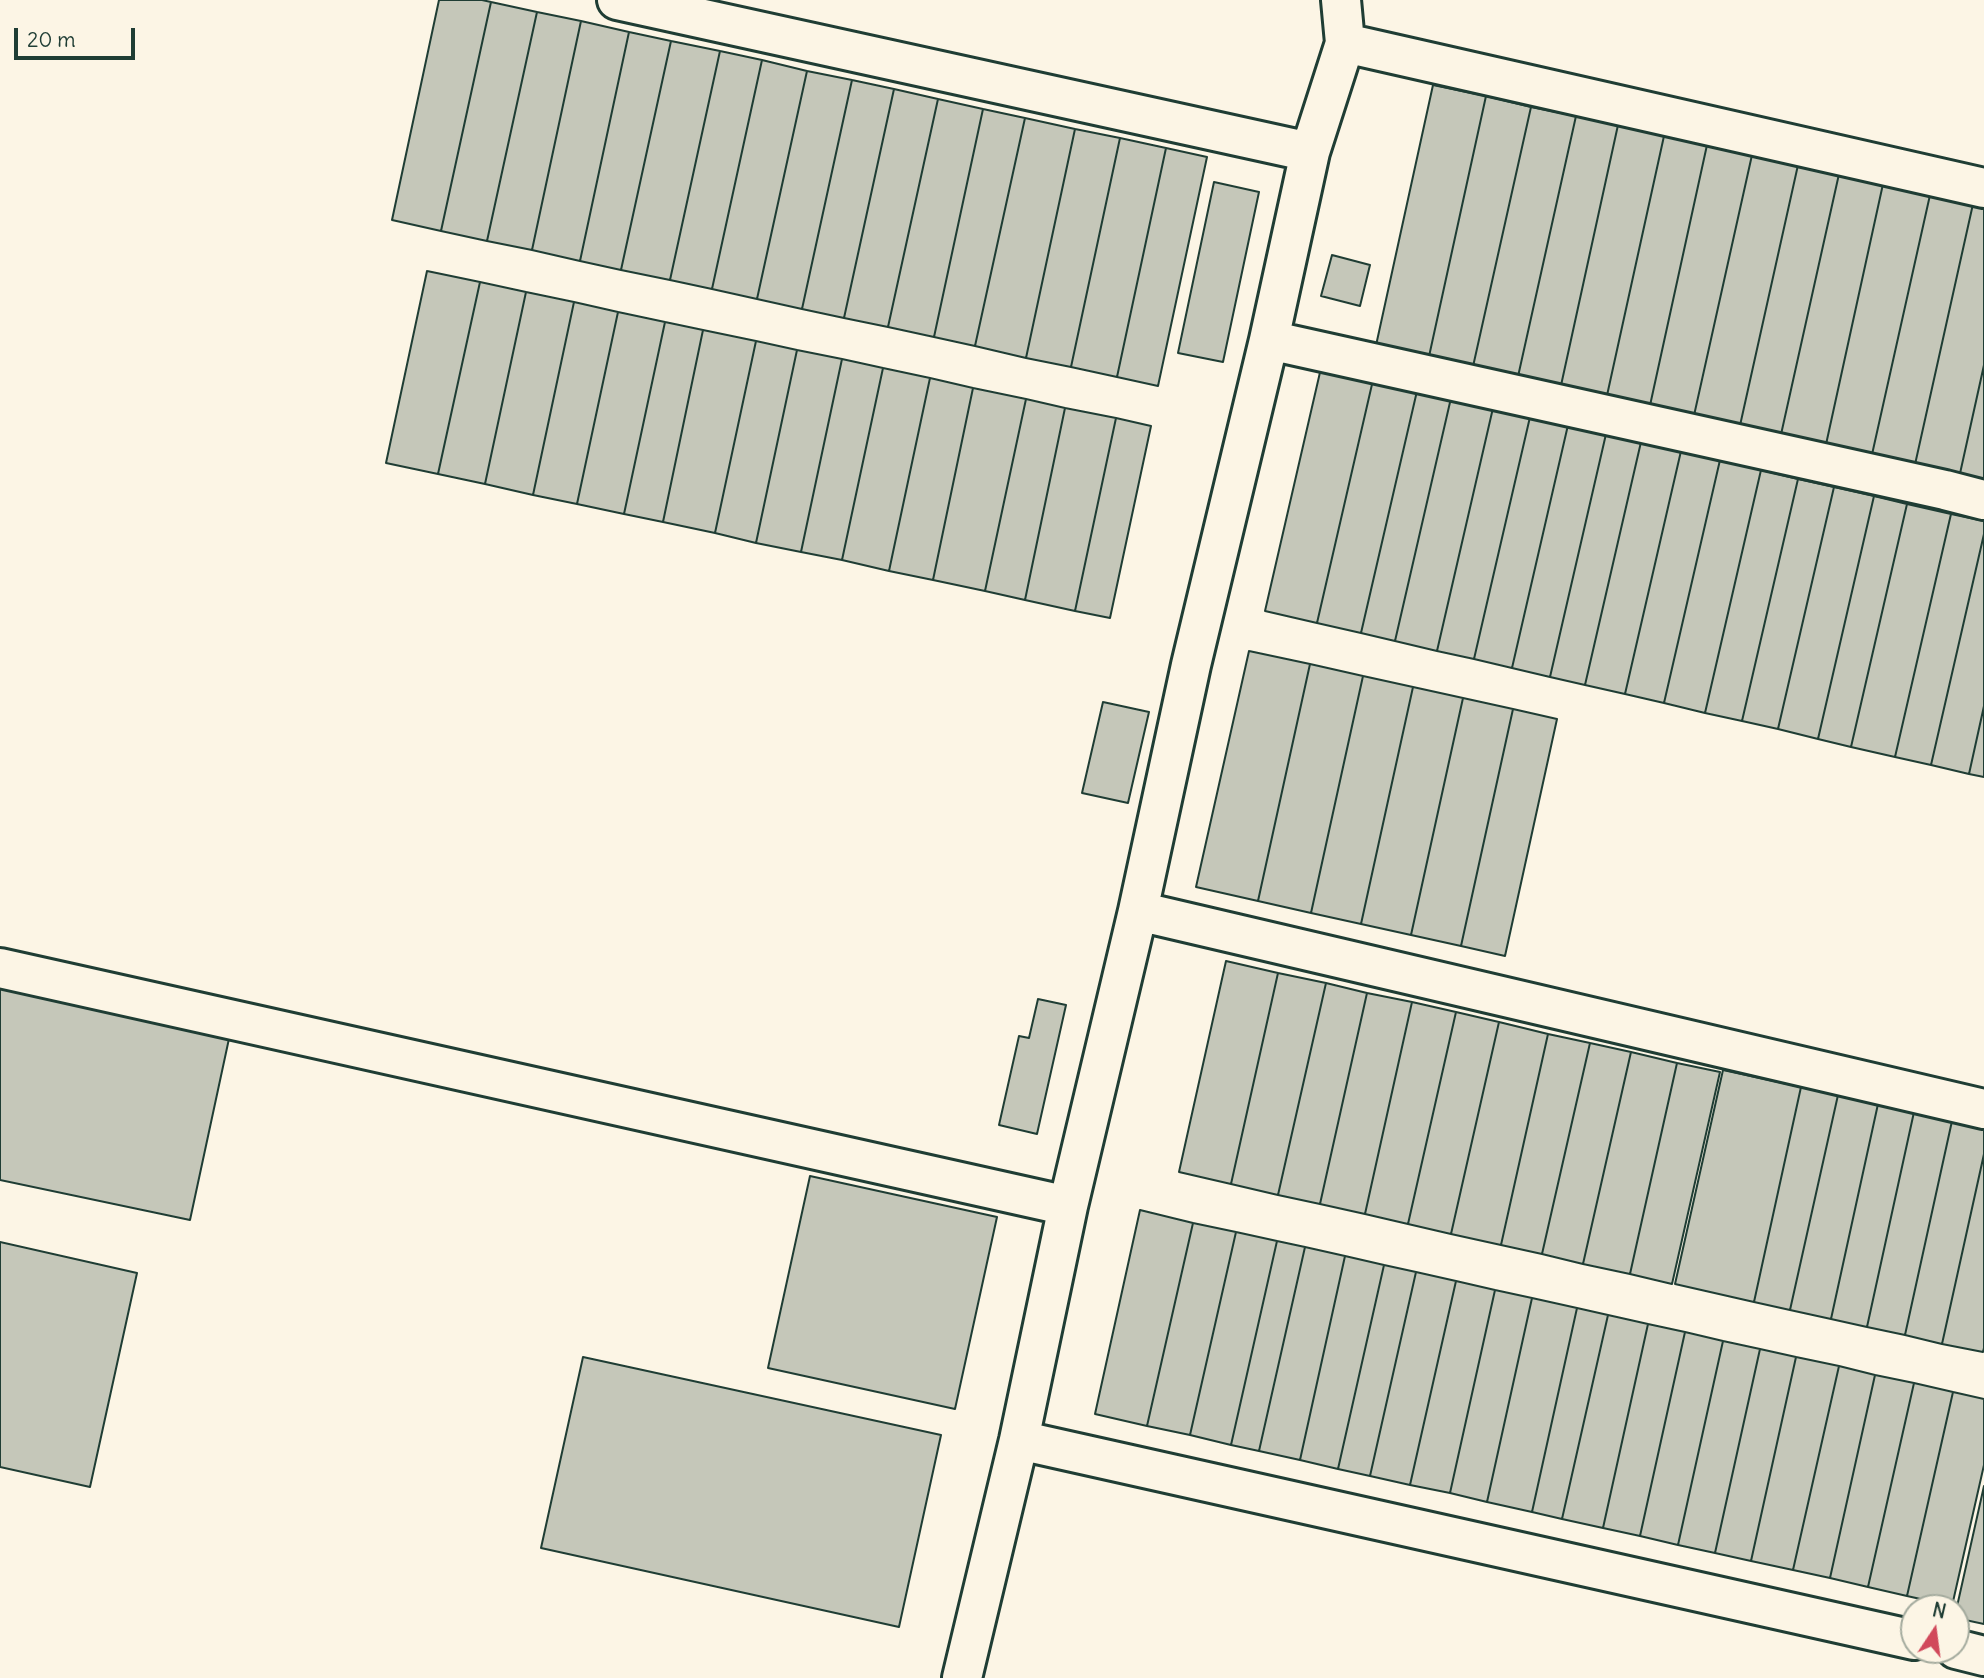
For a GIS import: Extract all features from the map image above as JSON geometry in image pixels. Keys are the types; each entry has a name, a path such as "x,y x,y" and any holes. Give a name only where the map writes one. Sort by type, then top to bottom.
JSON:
{"lane":[{"path":"617,0 1310,152"},
{"path":"962,1678 1019,1440 1068,1206 1138,911 1191,664 1269,340 1310,152 1345,43 1341,0"},
{"path":"1345,43 1984,188"},
{"path":"1269,340 1984,500"},
{"path":"1138,911 1984,1109"},
{"path":"0,968 1068,1206"},
{"path":"1019,1440 1900,1637"}],"building":[{"path":"439,0 491,2 441,231 392,220"},
{"path":"491,2 537,12 487,241 441,231"},
{"path":"537,12 581,21 532,250 487,241"},
{"path":"581,21 629,32 580,261 532,250"},
{"path":"629,32 671,41 621,270 580,261"},
{"path":"671,41 720,51 670,280 621,270"},
{"path":"720,51 762,60 712,289 670,280"},
{"path":"762,60 807,71 757,299 712,289"},
{"path":"807,71 852,80 802,309 757,299"},
{"path":"852,80 894,89 844,318 802,309"},
{"path":"1433,85 1486,96 1428,361 1375,350"},
{"path":"894,89 938,99 888,327 844,318"},
{"path":"1486,96 1531,107 1472,371 1428,361"},
{"path":"938,99 983,109 934,337 888,327"},
{"path":"1531,107 1576,116 1517,381 1472,371"},
{"path":"983,109 1025,118 975,346 934,337"},
{"path":"1576,116 1618,125 1560,390 1517,381"},
{"path":"1025,118 1075,129 1026,358 975,346"},
{"path":"1618,125 1664,136 1606,400 1560,390"},
{"path":"1075,129 1120,138 1071,367 1026,358"},
{"path":"1664,136 1707,145 1649,410 1606,400"},
{"path":"1120,138 1166,148 1117,377 1071,367"},
{"path":"1707,145 1752,155 1693,420 1649,410"},
{"path":"1166,148 1207,157 1158,386 1117,377"},
{"path":"1752,155 1798,165 1739,430 1693,420"},
{"path":"1798,165 1839,174 1780,439 1739,430"},
{"path":"1839,174 1883,184 1825,449 1780,439"},
{"path":"1214,182 1259,192 1223,362 1178,353"},
{"path":"1883,184 1930,195 1871,459 1825,449"},
{"path":"1930,195 1973,204 1914,469 1871,459"},
{"path":"1973,204 1984,206 1984,365 1959,478 1914,469"},
{"path":"1332,255 1370,265 1360,306 1321,296"},
{"path":"427,271 480,282 438,474 386,463"},
{"path":"480,282 526,292 485,484 438,474"},
{"path":"526,292 574,302 533,495 485,484"},
{"path":"574,302 618,312 577,504 533,495"},
{"path":"618,312 665,322 624,514 577,504"},
{"path":"665,322 703,330 663,522 624,514"},
{"path":"703,330 756,341 715,533 663,522"},
{"path":"756,341 797,350 756,543 715,533"},
{"path":"797,350 842,359 801,552 756,543"},
{"path":"842,359 883,368 842,560 801,552"},
{"path":"1984,365 1984,484 1959,478"},
{"path":"883,368 930,378 889,571 842,560"},
{"path":"1321,368 1373,380 1317,623 1265,611"},
{"path":"930,378 973,388 933,580 889,571"},
{"path":"1373,380 1417,391 1361,633 1317,623"},
{"path":"973,388 1026,399 985,591 933,580"},
{"path":"1417,391 1451,398 1395,641 1361,633"},
{"path":"1451,398 1493,408 1437,651 1395,641"},
{"path":"1026,399 1065,408 1025,600 985,591"},
{"path":"1065,408 1116,418 1075,611 1025,600"},
{"path":"1493,408 1530,417 1474,659 1437,651"},
{"path":"1530,417 1568,425 1512,668 1474,659"},
{"path":"1116,418 1151,426 1110,618 1075,611"},
{"path":"1568,425 1606,434 1550,677 1512,668"},
{"path":"1606,434 1641,442 1585,685 1550,677"},
{"path":"1641,442 1681,451 1625,694 1585,685"},
{"path":"1681,451 1720,460 1664,703 1625,694"},
{"path":"1720,460 1761,470 1705,713 1664,703"},
{"path":"1761,470 1798,479 1742,721 1705,713"},
{"path":"1798,479 1834,487 1778,729 1742,721"},
{"path":"1834,487 1874,496 1818,739 1778,729"},
{"path":"1874,496 1907,504 1851,747 1818,739"},
{"path":"1907,504 1951,514 1895,757 1851,747"},
{"path":"1951,514 1984,521 1984,534 1931,765 1895,757"},
{"path":"1984,534 1984,706 1969,774 1931,765"},
{"path":"1249,651 1310,664 1258,901 1196,887"},
{"path":"1310,664 1363,676 1311,913 1258,901"},
{"path":"1363,676 1413,687 1361,924 1311,913"},
{"path":"1413,687 1463,698 1411,935 1361,924"},
{"path":"1463,698 1513,709 1461,946 1411,935"},
{"path":"1103,702 1149,712 1128,803 1082,793"},
{"path":"1984,706 1984,777 1969,774"},
{"path":"1513,709 1557,719 1505,956 1461,946"},
{"path":"1226,961 1278,973 1231,1184 1179,1172"},
{"path":"1278,973 1326,983 1278,1195 1231,1184"},
{"path":"1326,983 1367,993 1320,1204 1278,1195"},
{"path":"0,985 230,1034 190,1220 0,1180"},
{"path":"1367,993 1412,1002 1365,1214 1320,1204"},
{"path":"1038,999 1066,1005 1037,1134 999,1125 1019,1036 1029,1038"},
{"path":"1412,1002 1456,1012 1408,1224 1365,1214"},
{"path":"1456,1012 1499,1022 1451,1234 1408,1224"},
{"path":"1499,1022 1548,1034 1501,1245 1451,1234"},
{"path":"1548,1034 1590,1043 1542,1254 1501,1245"},
{"path":"1590,1043 1631,1052 1583,1264 1542,1254"},
{"path":"1631,1052 1677,1063 1630,1274 1583,1264"},
{"path":"1677,1063 1720,1072 1672,1284 1630,1274"},
{"path":"1723,1070 1801,1087 1754,1302 1675,1284"},
{"path":"1801,1087 1838,1095 1790,1310 1754,1302"},
{"path":"1838,1095 1878,1104 1831,1319 1790,1310"},
{"path":"1878,1104 1914,1112 1867,1327 1831,1319"},
{"path":"1914,1112 1952,1121 1905,1335 1867,1327"},
{"path":"1952,1121 1984,1128 1984,1154 1942,1344 1905,1335"},
{"path":"1984,1154 1984,1348 1983,1352 1942,1344"},
{"path":"810,1176 997,1217 955,1409 768,1368"},
{"path":"1140,1210 1193,1223 1147,1426 1095,1414"},
{"path":"1193,1223 1236,1232 1190,1435 1147,1426"},
{"path":"1236,1232 1277,1241 1231,1445 1190,1435"},
{"path":"1277,1241 1305,1247 1259,1451 1231,1445"},
{"path":"0,1242 137,1273 90,1487 0,1467"},
{"path":"1305,1247 1345,1256 1300,1460 1259,1451"},
{"path":"1345,1256 1384,1265 1338,1469 1300,1460"},
{"path":"1384,1265 1416,1272 1370,1476 1338,1469"},
{"path":"1416,1272 1456,1281 1410,1485 1370,1476"},
{"path":"1456,1281 1495,1290 1450,1493 1410,1485"},
{"path":"1495,1290 1532,1298 1487,1502 1450,1493"},
{"path":"1532,1298 1577,1308 1532,1512 1487,1502"},
{"path":"1577,1308 1608,1315 1562,1519 1532,1512"},
{"path":"1608,1315 1648,1324 1603,1528 1562,1519"},
{"path":"1648,1324 1685,1332 1640,1536 1603,1528"},
{"path":"1685,1332 1723,1341 1678,1545 1640,1536"},
{"path":"1723,1341 1760,1349 1715,1553 1678,1545"},
{"path":"1760,1349 1796,1357 1751,1561 1715,1553"},
{"path":"583,1357 941,1435 899,1627 541,1548"},
{"path":"1796,1357 1839,1366 1793,1570 1751,1561"},
{"path":"1839,1366 1875,1375 1830,1578 1793,1570"},
{"path":"1875,1375 1914,1383 1868,1587 1830,1578"},
{"path":"1914,1383 1953,1392 1907,1594 1868,1587"},
{"path":"1953,1392 1984,1399 1984,1465 1955,1594 1907,1594"},
{"path":"1984,1486 1984,1624 1970,1621 1970,1594 1960,1594"}]}
